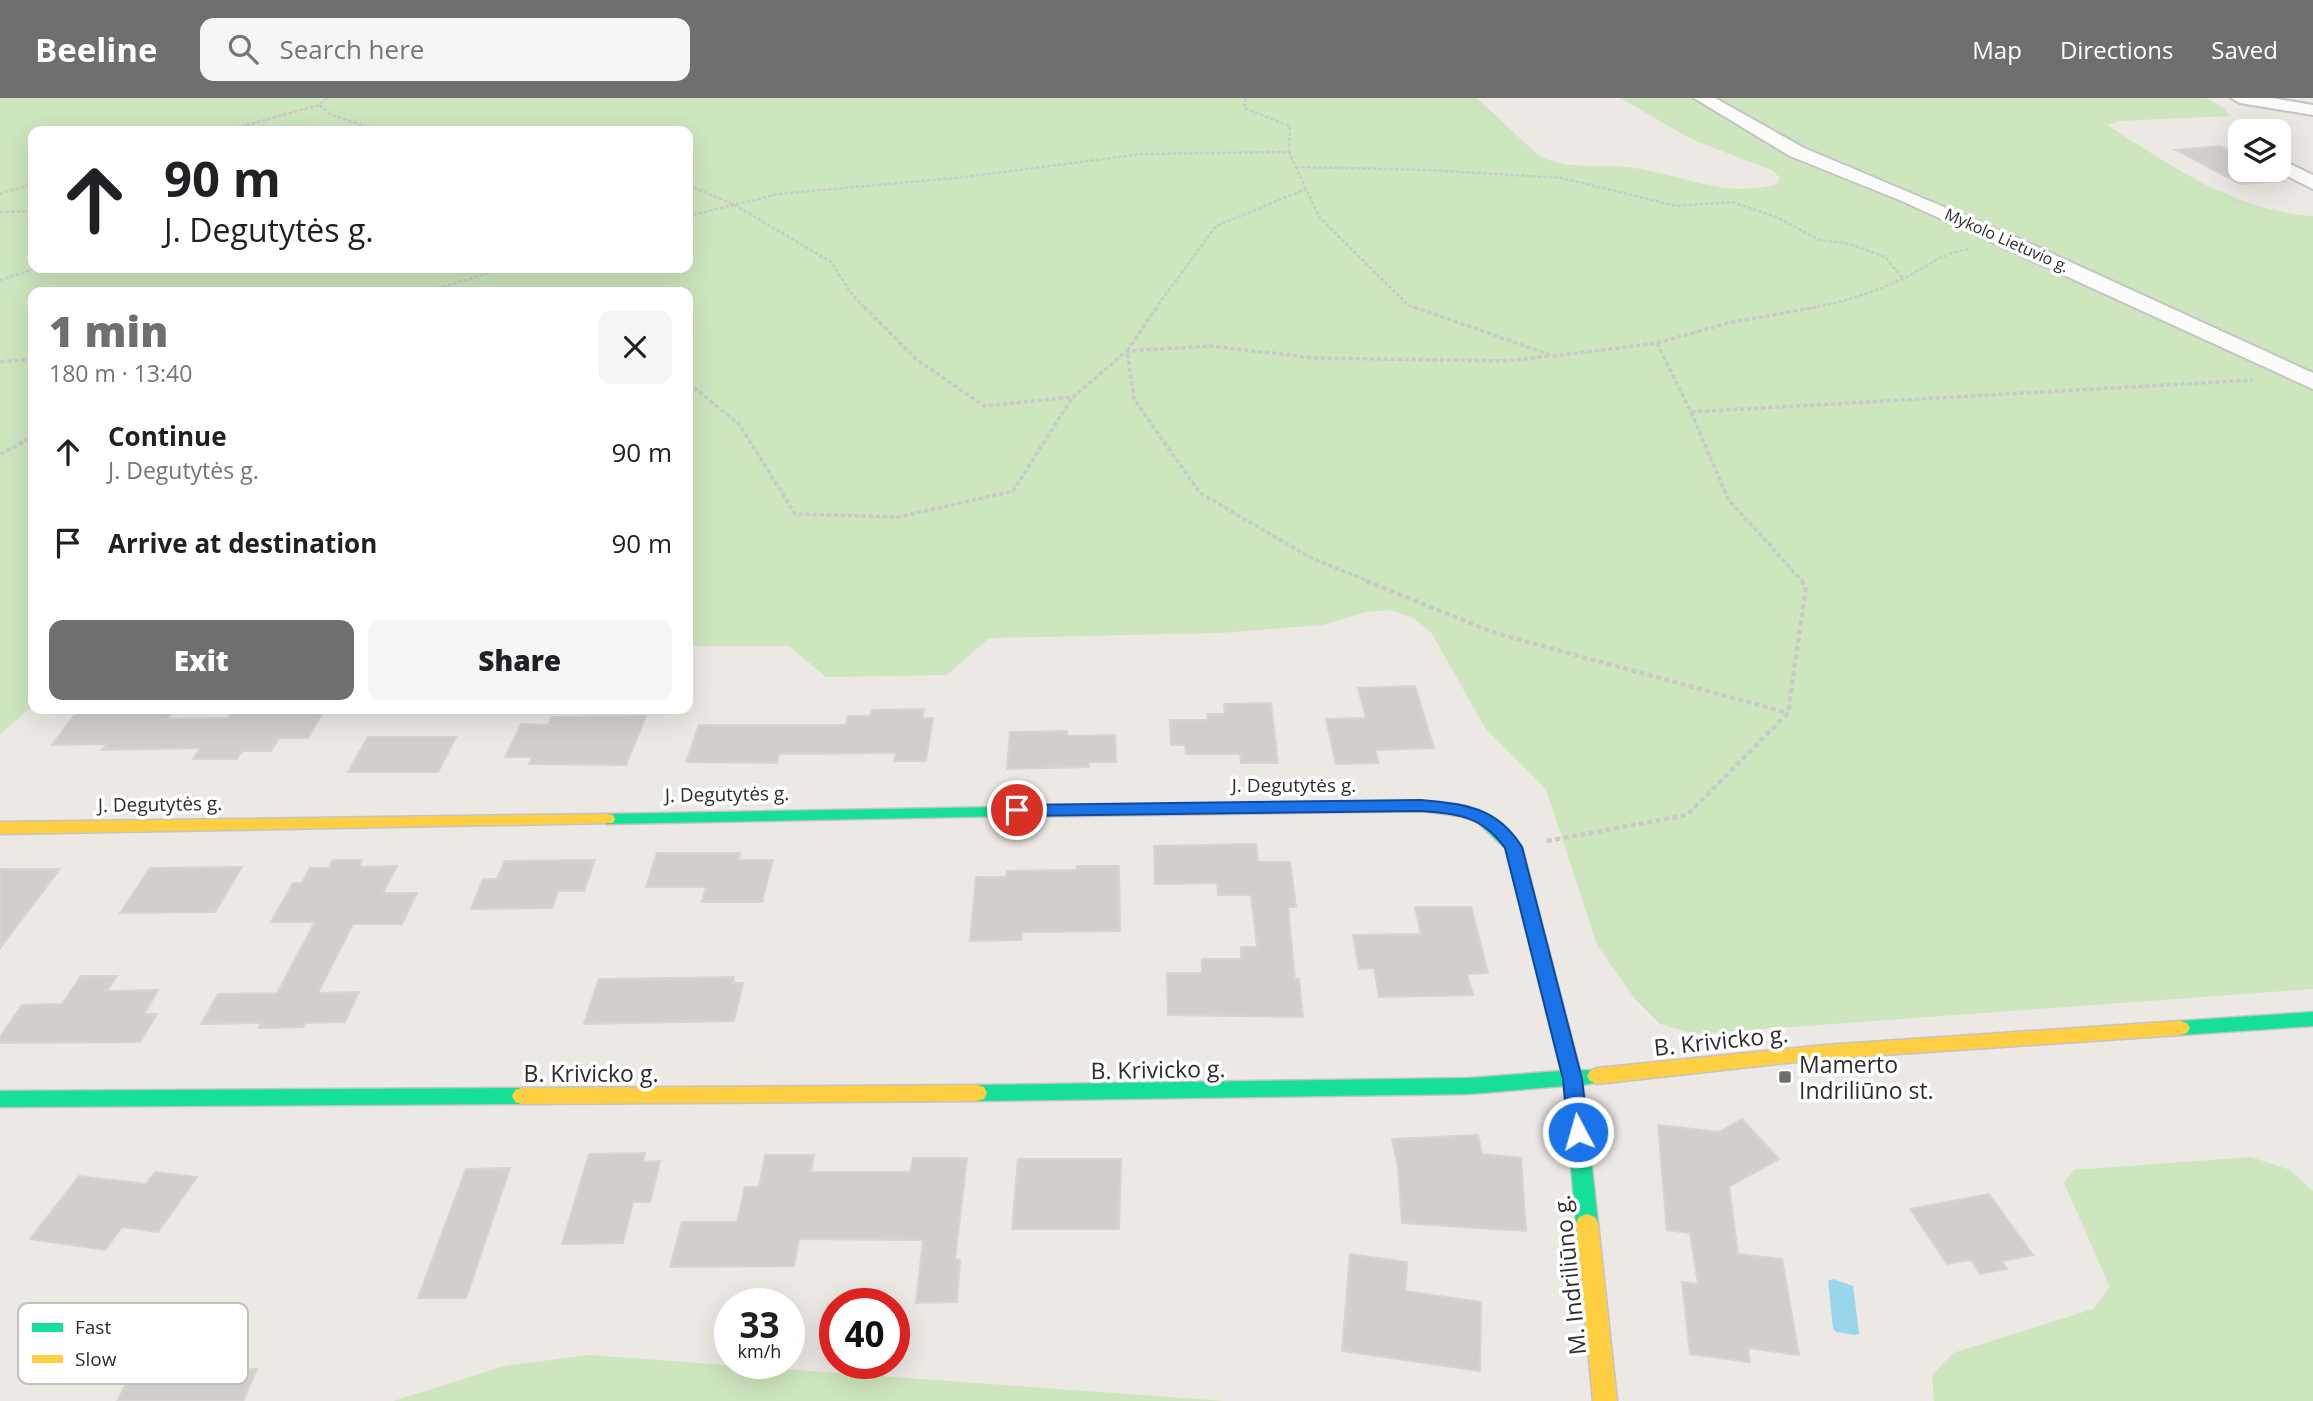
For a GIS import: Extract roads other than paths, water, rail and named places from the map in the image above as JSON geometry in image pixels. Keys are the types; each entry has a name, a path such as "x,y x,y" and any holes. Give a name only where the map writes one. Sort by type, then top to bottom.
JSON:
{"street":[{"name":"Mykolo Lietuvio g.","path":"1703,98 1797,152 2015,244 2308,379"},
{"path":"2241,98 2313,110"},
{"path":"2291,154 2301,154"},
{"path":"2291,171 2313,183"},
{"name":"J. Degutytės g.","path":"0,828 1182,807 1454,808"},
{"name":"M. Indriliūno g.","path":"1454,808 1481,816 1499,828 1514,847 1573,1079 1605,1401"},
{"name":"B. Krivicko g.","path":"0,1099 1195,1092 1469,1086 1573,1079 1824,1052 2313,1019"}],"water":[{"path":"1833,1279 1853,1286 1859,1333 1856,1335 1836,1332 1833,1328 1828,1281"}],"place":[{"name":"Mamerto Indriliūno st.","path":"1785,1077"}]}
